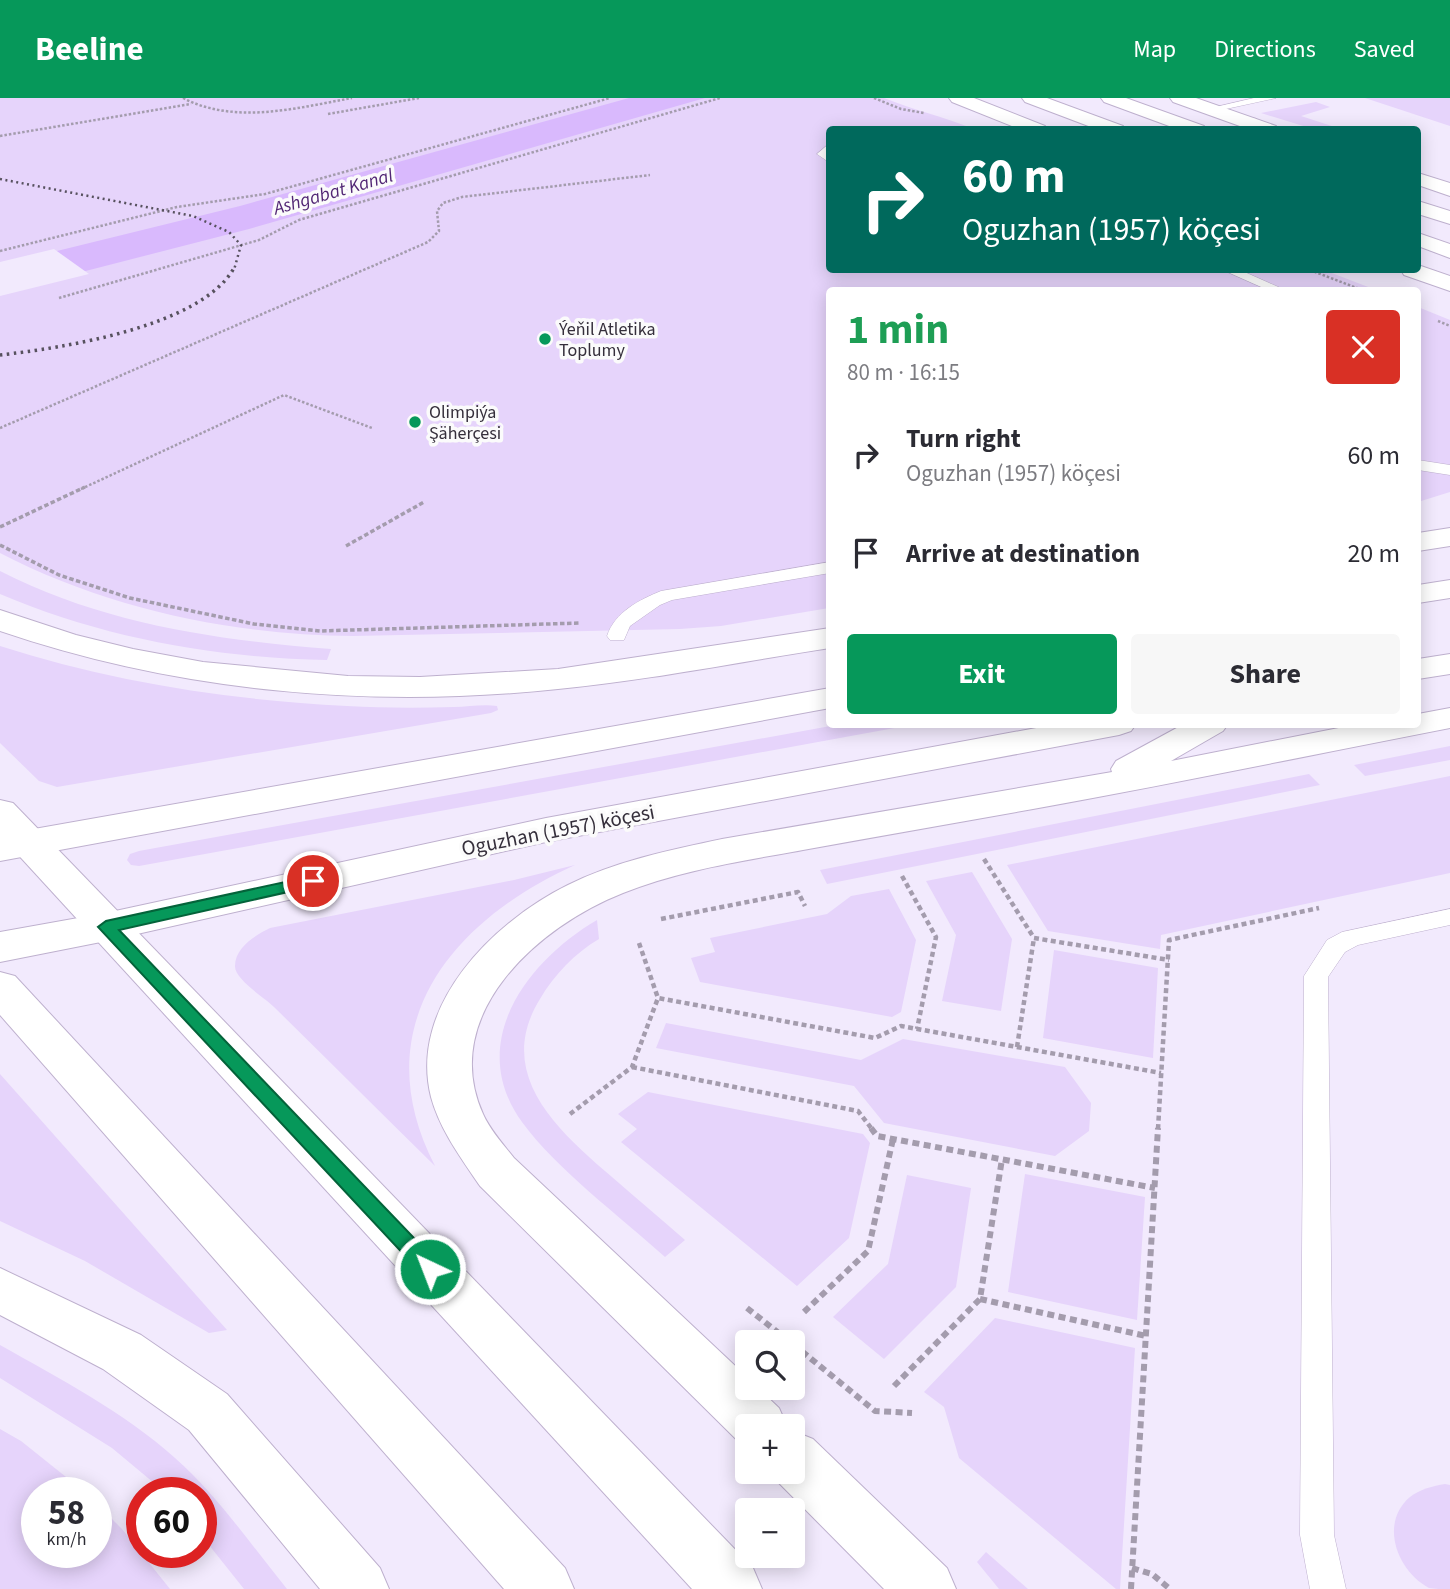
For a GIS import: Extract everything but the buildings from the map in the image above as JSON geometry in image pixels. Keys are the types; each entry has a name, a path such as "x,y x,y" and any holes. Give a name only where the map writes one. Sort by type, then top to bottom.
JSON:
{"main road":[{"path":"958,98 1029,126"},
{"path":"1031,98 1106,126"},
{"path":"1110,98 1187,126"},
{"path":"1179,98 1252,126"},
{"path":"1421,180 1450,190"},
{"path":"1421,207 1450,218"},
{"path":"1421,240 1448,253"},
{"path":"1420,273 1450,284"},
{"path":"1421,594 1450,589"},
{"path":"0,620 111,654 159,665 225,675 340,685 453,685 558,679 826,639"},
{"path":"1421,669 1450,663"},
{"path":"14,845 826,699"},
{"path":"1421,723 1450,718"},
{"name":"Oguzhan (1957) köçesi","path":"0,947 106,927 546,830 1097,728"},
{"path":"1096,786 1204,728"},
{"path":"748,1414 497,1172 470,1135 456,1104 450,1066 456,1022 480,981 539,920 583,894 642,872 733,849 1096,786 1396,728"},
{"path":"0,812 14,845 106,927 732,1589"},
{"path":"0,987 544,1589"},
{"path":"0,1290 122,1352 208,1412 359,1589"},
{"path":"805,1470 926,1589"}],"lane":[{"path":"1212,109 1262,99"},
{"path":"1237,273 1271,287"},
{"path":"1421,465 1450,470"},
{"path":"619,630 653,601 667,595 826,568"},
{"path":"1328,1589 1317,1535 1316,976 1336,946 1351,938 1450,917"}],"path":[{"path":"183,98 191,104"},
{"path":"0,136 191,104 247,112 283,110 352,98"},
{"path":"328,114 419,98"},
{"path":"0,251 177,207 265,194 610,98"},
{"path":"59,298 259,240 299,220 720,98"},
{"path":"874,98 901,109 925,114"},
{"path":"0,428 428,242 439,231 438,211 443,203 473,195 650,176"},
{"path":"1318,273 1354,287"},
{"path":"0,527 284,395 372,428"},
{"path":"346,546 424,502"},
{"path":"0,545 59,575 130,598 254,624 320,631 619,630"},
{"path":"984,859 1034,938 1017,1047"},
{"path":"902,876 936,937 916,1029"},
{"path":"661,919 797,892 805,906"},
{"path":"1131,1589 1170,940 1330,905"},
{"path":"1034,938 1169,960"},
{"path":"570,1114 632,1067 658,998 639,943"},
{"path":"658,998 876,1038 901,1026 1161,1073"},
{"path":"632,1067 858,1111 877,1136 1155,1188"},
{"path":"804,1312 868,1251 893,1139"},
{"path":"894,1386 980,1299 1002,1159"},
{"path":"980,1299 1146,1336"},
{"path":"747,1308 775,1330"},
{"path":"805,1354 875,1411 912,1413"},
{"path":"1132,1568 1152,1574 1170,1589"}],"shaded area":[{"name":"Olimpiýa Şäherçesi","path":"0,98 884,98 965,126 826,126 826,273 1332,273 1368,287 826,287 826,608 721,626 680,629 353,636 308,634 217,624 127,604 41,573 0,553"},
{"path":"1365,98 1450,98 1450,126"},
{"path":"1316,102 1330,107 1301,116 1332,126 1303,126 1261,113"},
{"path":"1421,308 1450,320 1450,492 1421,501"},
{"path":"0,571 39,589 120,617 203,634 331,649 327,660 285,658 202,650 119,634 79,623 0,594"},
{"path":"0,646 85,670 215,694 347,706 414,708 486,705 497,706 498,710 57,787 39,781 0,743"},
{"path":"826,727 895,728 139,866 131,865 127,860 130,854"},
{"path":"1450,746 1450,760 1365,776 1354,765"},
{"path":"1309,774 1320,785 827,884 820,870"},
{"path":"1450,776 1450,873 1161,935 1160,949 1048,931 1007,865"},
{"path":"575,865 530,889 490,917 457,949 431,985 415,1025 409,1069 415,1116 435,1166 274,1007 239,977 236,971 236,959 242,947 270,928 514,880"},
{"path":"972,872 1012,939 1001,1011 942,1001 956,935 926,881"},
{"path":"889,889 916,940 901,1012 892,1017 700,982 691,958 715,952 710,938 827,914 851,896"},
{"path":"597,920 599,939 558,973 540,999 527,1027 524,1053 528,1077 539,1100 572,1141 685,1240 665,1257 571,1175 536,1140 522,1122 506,1092 500,1063 502,1034 512,1007 527,981 571,937"},
{"path":"1054,950 1158,968 1153,1058 1043,1038"},
{"path":"666,1023 861,1060 903,1039 1065,1067 1091,1103 1089,1131 1055,1156 884,1123 854,1086 656,1048"},
{"path":"0,1074 227,1330 209,1333 85,1261 0,1221"},
{"path":"648,1092 863,1134 870,1143 849,1238 797,1286 621,1142 637,1129 618,1114"},
{"path":"1025,1174 1145,1197 1137,1320 1008,1292"},
{"path":"907,1175 971,1188 956,1287 884,1359 833,1317 888,1264"},
{"path":"995,1318 1135,1348 1120,1589 1116,1589 959,1458 944,1407 924,1392"},
{"path":"0,1345 113,1411 155,1441 195,1477 147,1477 112,1448 0,1378"},
{"path":"0,1429 21,1441 66,1477 21,1477 21,1568 112,1568 112,1519 126,1534 126,1568 153,1568 170,1589 0,1589"},
{"path":"1450,1485 1450,1589 1429,1588 1408,1570 1401,1559 1394,1533 1395,1520 1410,1497 1422,1490"},
{"path":"217,1502 287,1589 244,1589 217,1555"},
{"path":"986,1552 1028,1589 999,1589 977,1562"}],"water":[{"name":"Ashgabat Kanal","path":"629,98 705,98 249,229 0,293 0,265 240,206"}],"pier":[{"path":"54,249 89,274 0,296 0,262"}],"railway":[{"path":"0,179 193,216 229,232 241,245 234,270"},
{"path":"0,355 93,340 162,320 192,306 217,288 234,268"}],"place":[{"name":"Ýeňil Atletika Toplumy","path":"545,339"},
{"name":"Olimpiýa Şäherçesi","path":"415,422"}],"route":[{"path":"313,881 106,927 430,1269"}]}
